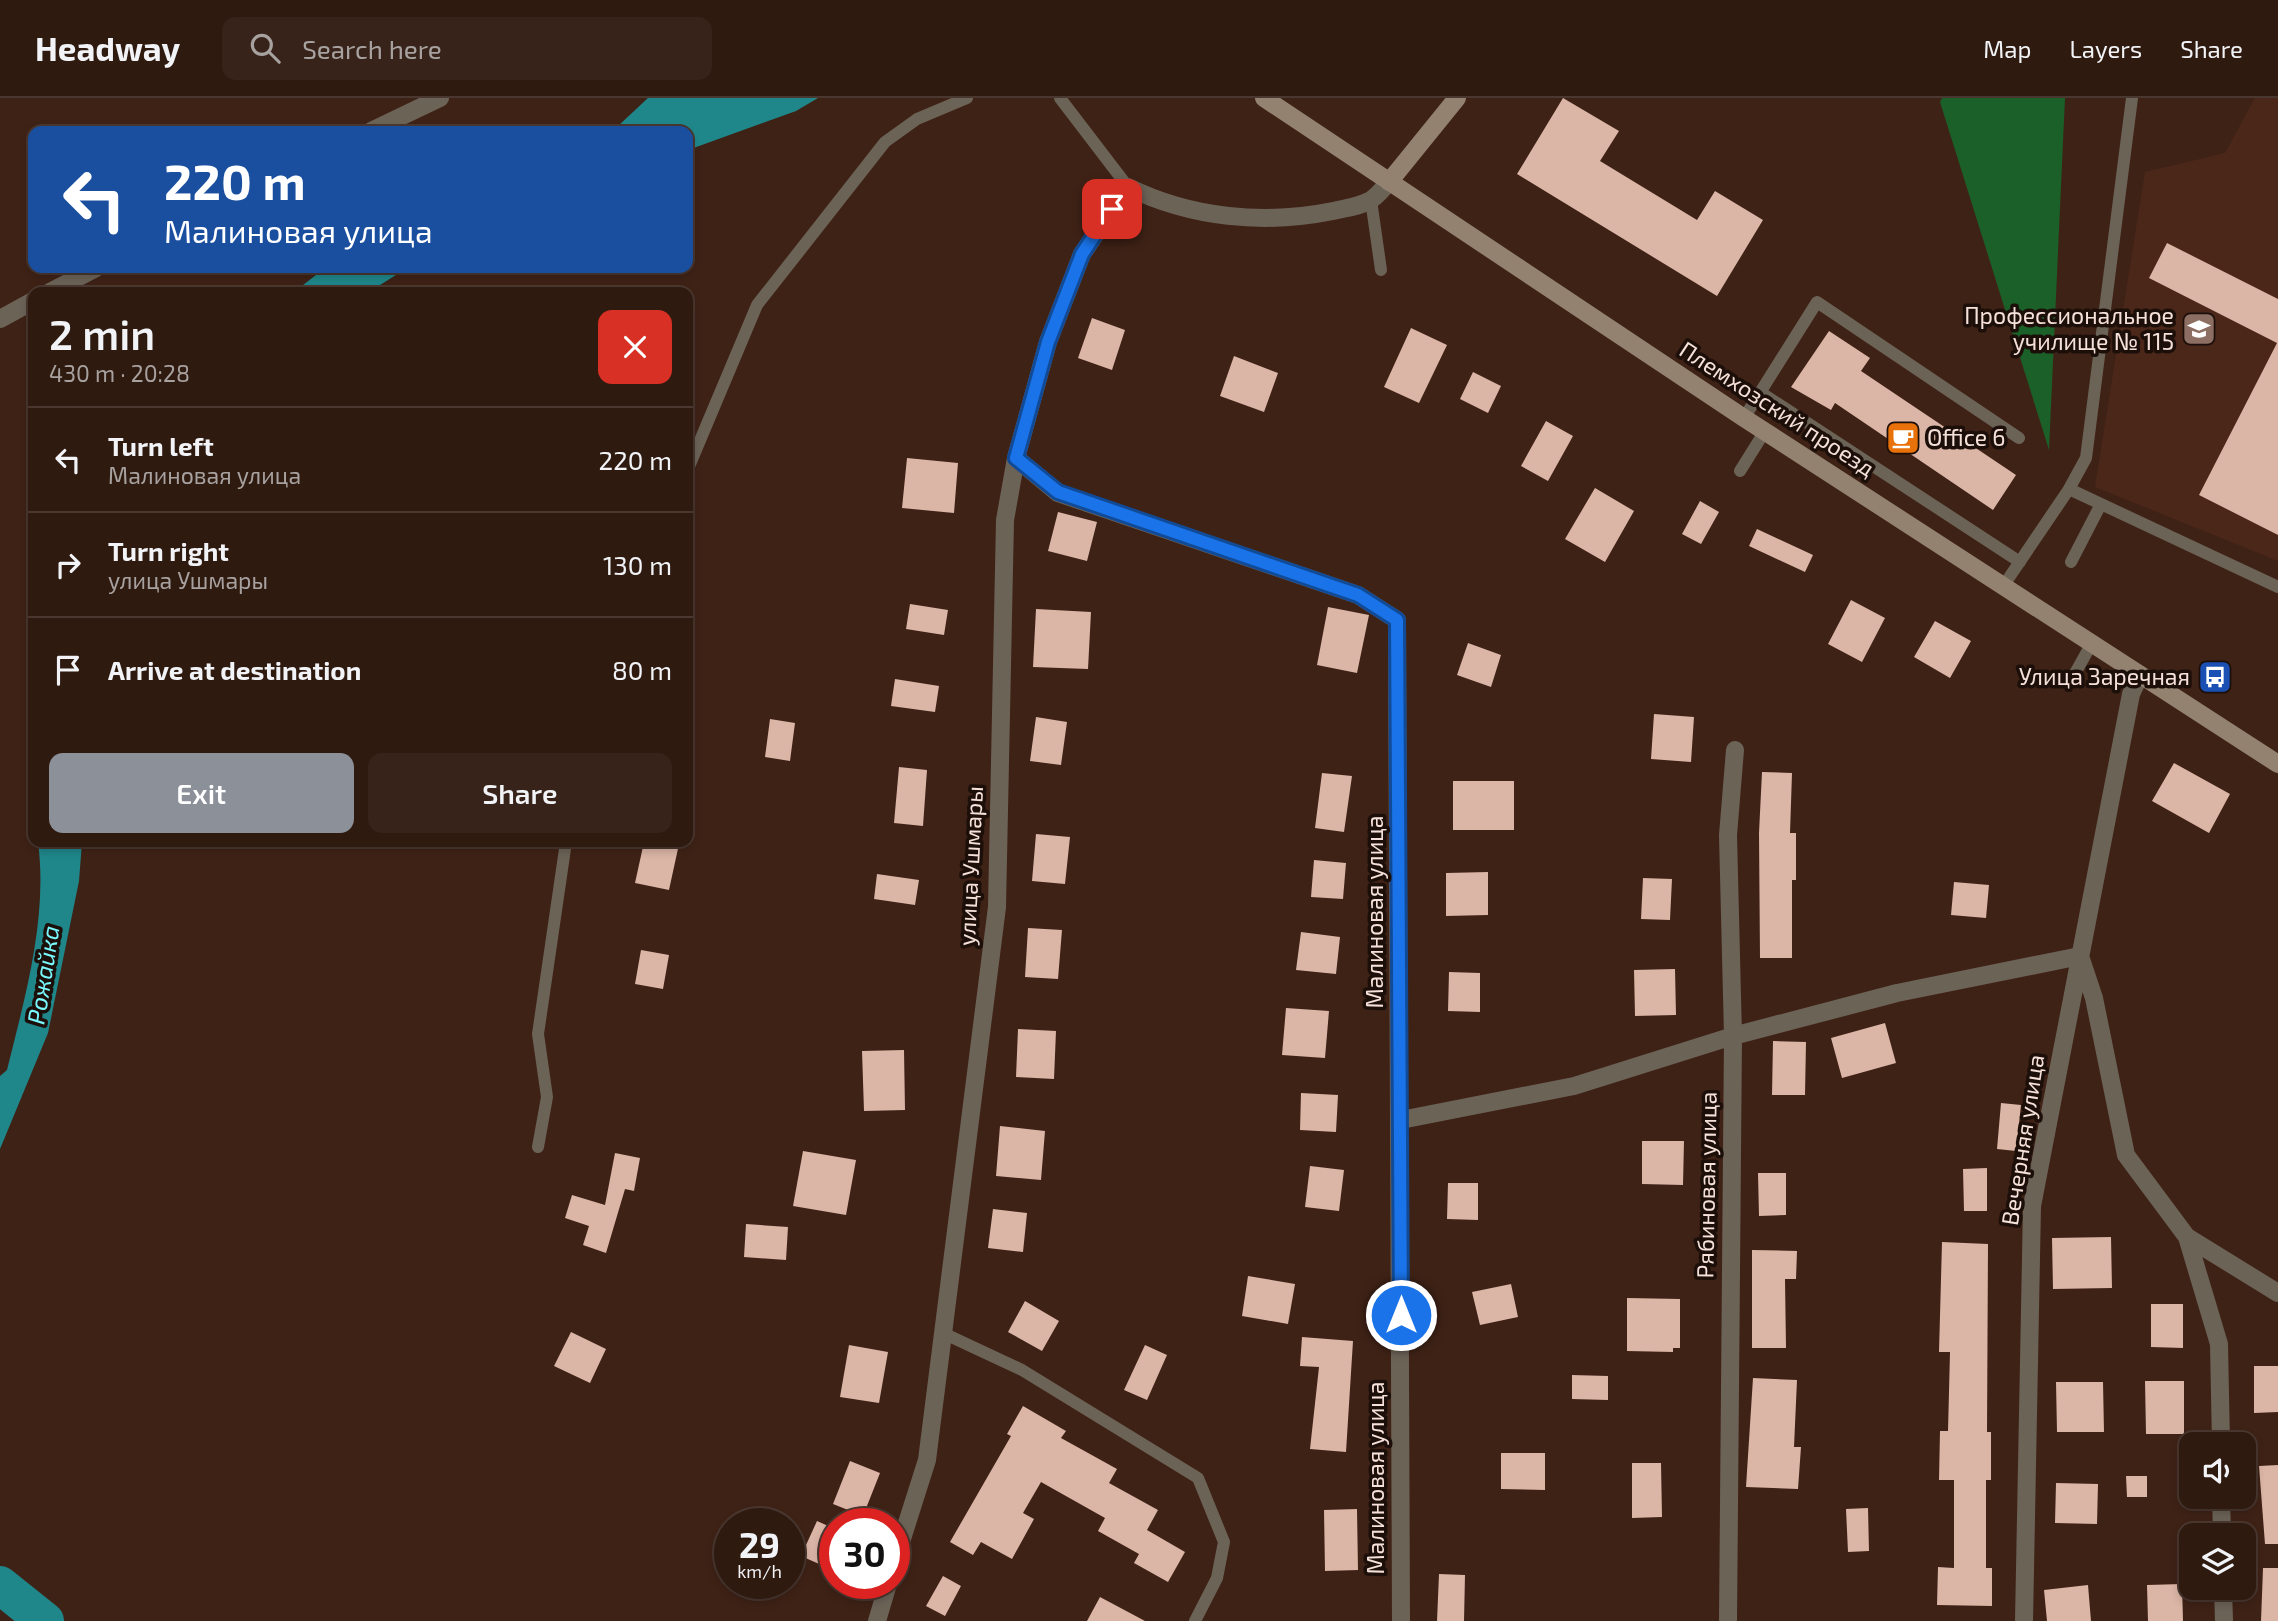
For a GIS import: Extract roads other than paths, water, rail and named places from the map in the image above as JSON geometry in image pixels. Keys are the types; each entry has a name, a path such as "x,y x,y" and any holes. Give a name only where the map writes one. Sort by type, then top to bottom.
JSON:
{"main road":[{"name":"Племхозский проезд","path":"1264,98 1744,418 2278,764"},
{"path":"1389,182 1457,98"}],"street":[{"path":"381,126 440,98"},
{"path":"1128,187 1164,203 1228,217 1279,217 1320,214 1371,200 1389,182"},
{"name":"улица Ушмары","path":"910,1514 927,1460 997,907 1005,520 1016,458 1048,342 1082,254 1128,187"},
{"path":"60,287 86,273"},
{"path":"0,319 28,304"},
{"name":"Малиновая улица","path":"1016,458 1058,492 1358,595 1397,620 1401,1621"},
{"name":"Вечерняя улица","path":"2024,1621 2032,1206 2131,694 2140,675"},
{"name":"Рябиновая улица","path":"1728,1621 1733,1036 1728,835 1735,750"},
{"path":"1401,1120 1574,1086 1733,1036 1897,993 2080,956 2094,998 2126,1155 2187,1237 2219,1344 2221,1432"},
{"path":"2187,1237 2278,1293"},
{"path":"877,1621 884,1599"},
{"path":"2223,1600 2224,1621"}],"lane":[{"path":"693,457 757,305 885,142 917,119 967,98"},
{"path":"1060,98 1128,187"},
{"path":"2004,585 2069,489 2086,458 2132,98"},
{"path":"1371,200 1381,270"},
{"path":"1744,418 1817,302 2019,438"},
{"path":"1760,392 2020,562"},
{"path":"1740,471 1765,431"},
{"path":"2069,489 2278,587"},
{"path":"2071,562 2101,504"},
{"path":"2073,677 2092,643"},
{"path":"538,1147 547,1097 538,1034 565,847"},
{"path":"945,1334 1022,1370 1198,1478 1224,1542 1217,1577 1195,1621"}],"water":[{"path":"648,98 818,98 796,111 693,148 693,126 618,126"},
{"path":"319,273 399,273 377,287 300,287"},
{"path":"38,847 82,847 79,881 48,1033 0,1149 0,1076 7,1070 33,957 40,899"}],"waterway":[{"name":"Рожайка","path":"0,1585 45,1621"}],"place":[{"name":"Профессиональное училище № 115","path":"2199,329"},
{"name":"Office 6","path":"1903,438"},
{"name":"Улица Заречная","path":"2215,677"}]}
